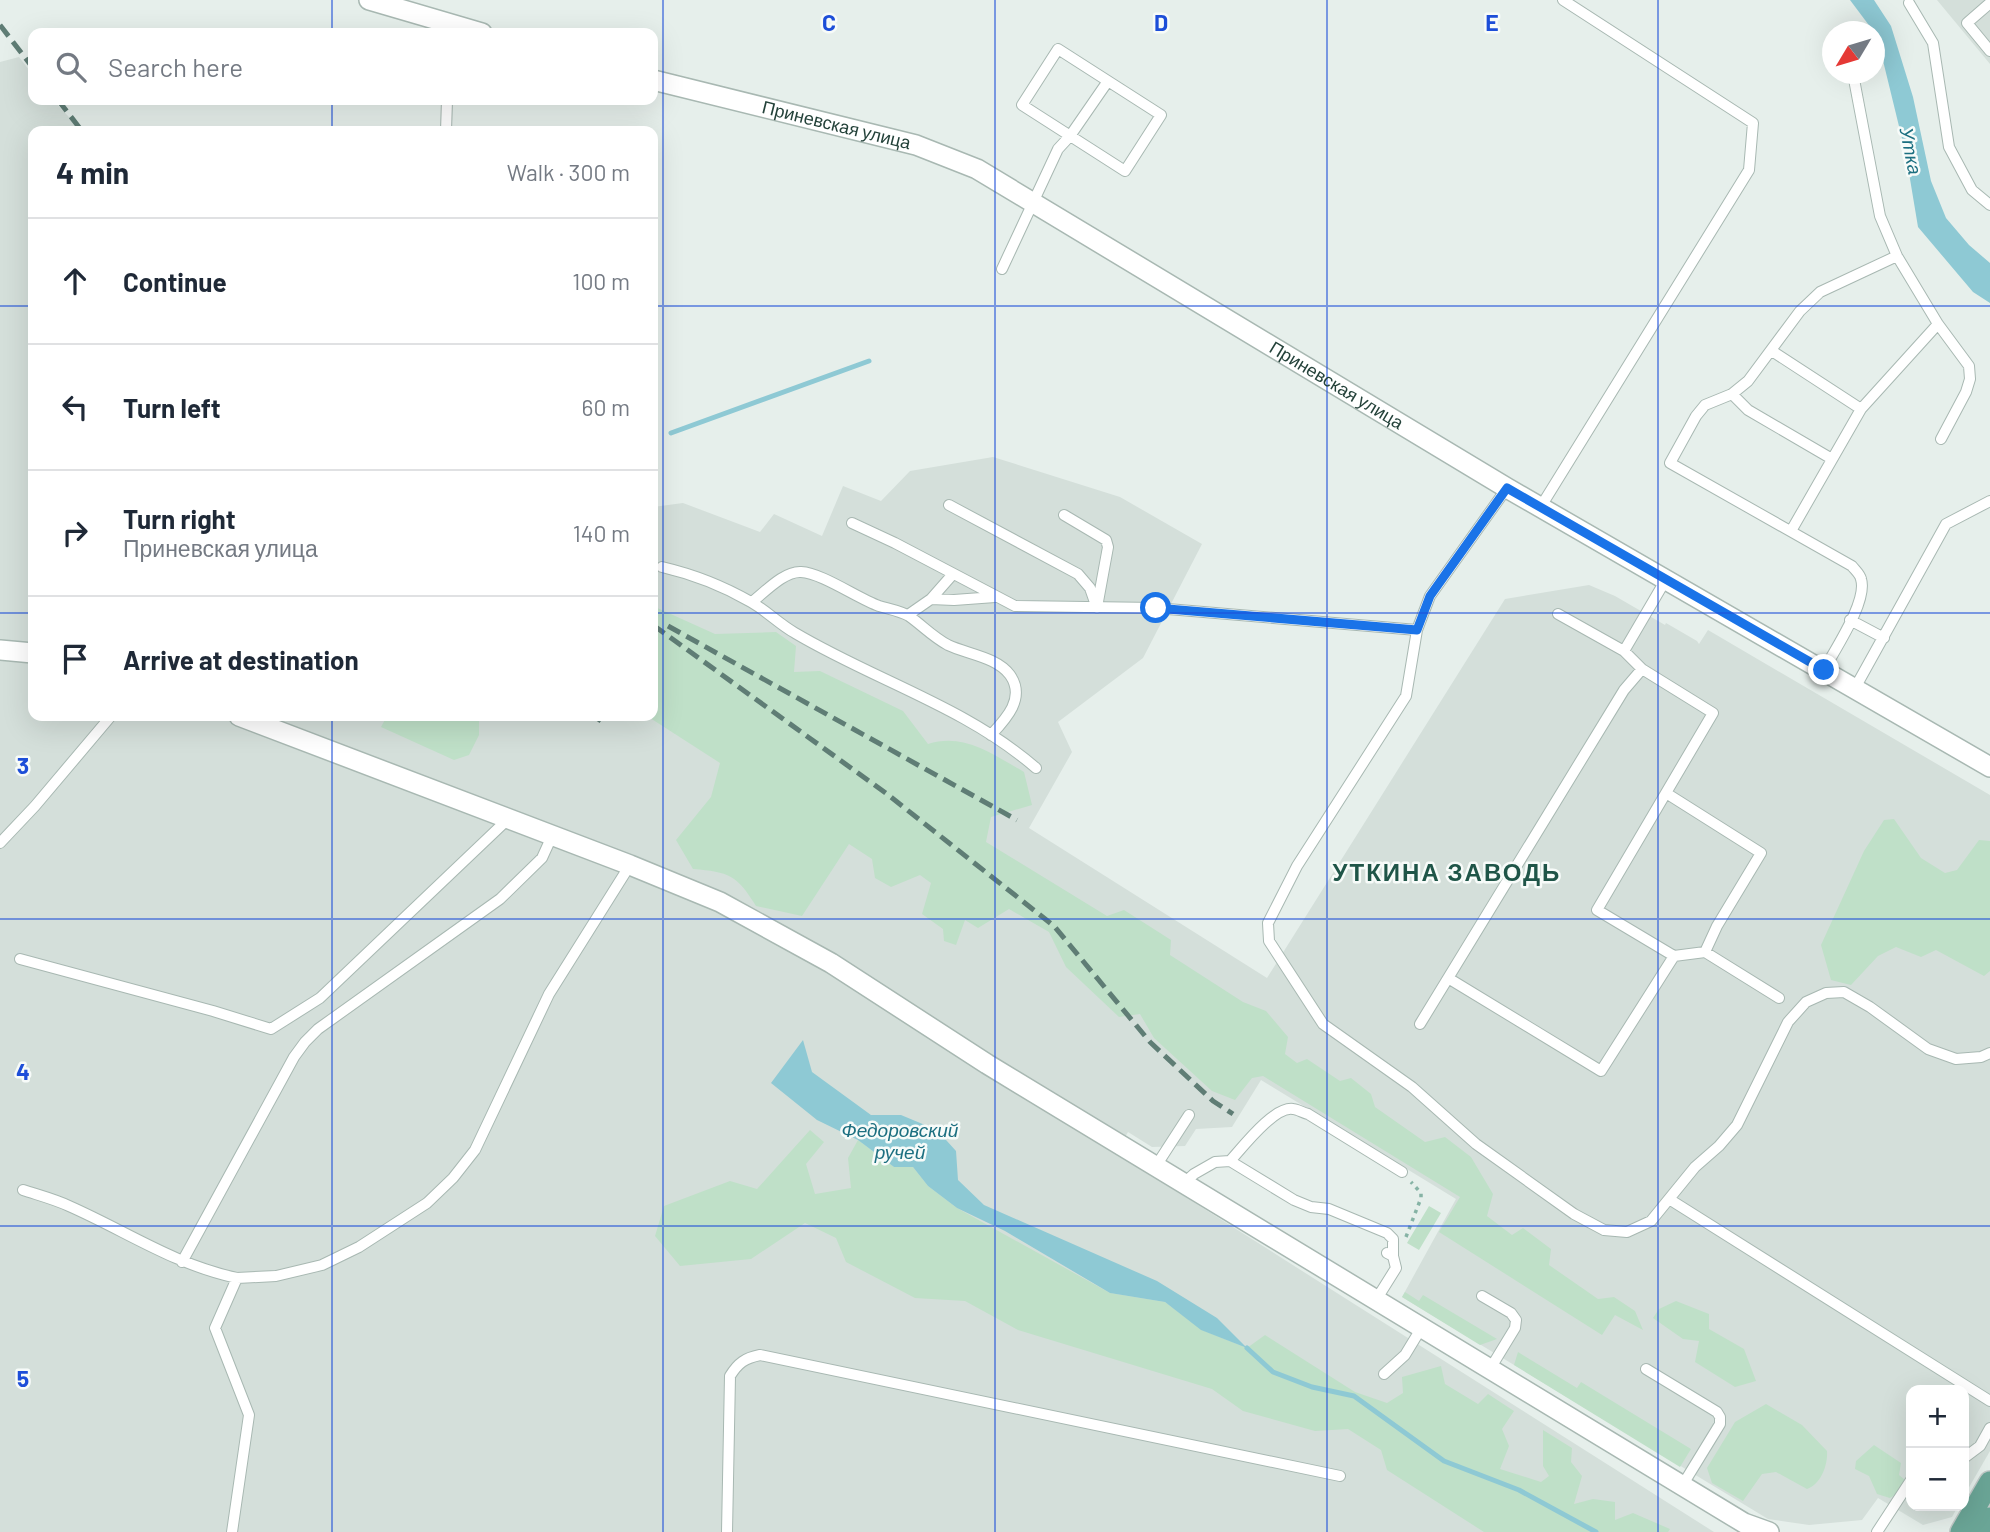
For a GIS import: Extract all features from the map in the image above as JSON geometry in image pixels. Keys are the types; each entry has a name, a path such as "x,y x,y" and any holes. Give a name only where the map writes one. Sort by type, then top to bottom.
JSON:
{"main road":[{"path":"1961,1532 1990,1482"},
{"path":"1982,1532 1990,1518"}],"street":[{"path":"369,0 450,28"},
{"name":"Приневская улица","path":"658,81 916,145 976,169 1540,508 1990,767"},
{"path":"0,650 28,653"},
{"path":"252,721 720,902 831,963 987,1063 1682,1486 1744,1523 1769,1532"}],"lane":[{"path":"1540,508 1749,170 1753,123 1563,0"},
{"path":"1909,3 1933,43 1949,147 1972,190 1990,205"},
{"path":"1990,3 1967,23 1990,51"},
{"path":"1058,49 1108,81 1161,115 1125,171 1022,105 1058,49"},
{"path":"1002,269 1058,149 1108,81"},
{"path":"1855,84 1880,216 1897,256 1938,324 1969,366 1970,379 1966,392 1941,439"},
{"path":"446,126 447,105"},
{"path":"1824,670 1859,602 1861,577 1852,566 1670,463 1705,405 1732,394 1748,381 1800,312 1820,292 1897,256"},
{"path":"1791,531 1861,409 1938,324"},
{"path":"1772,351 1861,409"},
{"path":"1732,394 1748,410 1832,459"},
{"path":"1507,488 1430,596 1417,630 1406,696 1297,866 1268,923 1269,941 1324,1024 1412,1087 1476,1144 1574,1214 1604,1230 1627,1232 1651,1221 1695,1167 1719,1146 1737,1125 1788,1022 1806,1002 1826,993 1844,992 1870,1007 1928,1049 1956,1059 1981,1057 1990,1053"},
{"path":"1855,688 1946,524 1990,501"},
{"path":"949,505 1078,574 1090,588 1097,608"},
{"path":"1063,515 1106,540 1108,547 1097,608"},
{"path":"852,523 1015,607 1156,608 1417,630"},
{"path":"662,567 682,572 752,602 794,633 932,702 1012,747 1036,768"},
{"path":"752,602 789,574 801,572 870,602 908,615 929,634 998,665 1010,675 1016,691 1015,704 991,735"},
{"path":"908,615 931,599 953,574"},
{"path":"1624,650 1665,580"},
{"path":"931,599 996,596"},
{"path":"1558,614 1624,650 1642,669 1713,713 1597,910 1674,956 1705,952 1779,998"},
{"path":"1850,620 1884,638"},
{"path":"1420,1024 1617,701 1642,669"},
{"path":"0,843 107,721"},
{"path":"1666,793 1761,853 1717,926 1705,952"},
{"path":"20,959 271,1029 320,998 508,819"},
{"path":"182,1262 304,1042 318,1029 500,899 542,858 552,836"},
{"path":"23,1190 68,1205 182,1262 204,1271 237,1278 276,1276 322,1265 359,1247 427,1203 453,1178 475,1150 550,994 630,865"},
{"path":"1448,978 1601,1071 1674,956"},
{"path":"1230,1161 1258,1129 1291,1108 1308,1114 1402,1174"},
{"path":"1156,1166 1189,1115"},
{"path":"1184,1183 1215,1162 1230,1161 1294,1200 1311,1207 1329,1209 1387,1233 1394,1239 1392,1257 1396,1268 1377,1300"},
{"path":"1669,1199 1990,1401"},
{"path":"233,1532 249,1415 215,1328 237,1278"},
{"path":"1482,1296 1511,1313 1516,1320 1515,1328 1490,1369"},
{"path":"1384,1374 1405,1355 1422,1328"},
{"path":"727,1532 730,1376 737,1365 760,1354 1339,1476"},
{"path":"1646,1369 1717,1412 1720,1417 1720,1424 1682,1486"},
{"path":"1969,1454 1980,1446 1990,1428"},
{"path":"1877,1532 1906,1487"}],"path":[{"path":"1392,1257 1422,1198 1413,1183 1402,1174"}],"shaded area":[{"path":"1937,0 1990,0 1990,64"},
{"path":"19,57 28,69 28,105 58,105 77,126 28,126 28,721 658,721 658,506 683,503 760,532 774,514 822,536 843,486 881,501 910,471 993,457 1120,497 1202,544 1143,658 1058,722 1072,752 1029,828 1267,978 1505,599 1589,585 1615,596 1665,625 1666,623 1699,644 1708,630 1990,795 1990,1451 1969,1487 1969,1385 1906,1385 1906,1511 1955,1511 1952,1517 1923,1525 1878,1498 1862,1520 1809,1525 1768,1519 1402,1297 1456,1199 1261,1080 1232,1127 1196,1129 1185,1146 1152,1147 1128,1132 1116,1153 1714,1532 0,1532 0,62"}],"green space":[{"path":"658,608 715,634 776,632 796,646 794,672 820,671 903,711 928,744 941,741 966,743 1024,772 1032,805 991,817 986,842 1107,916 1124,910 1171,940 1170,955 1243,1002 1266,1011 1288,1037 1285,1054 1297,1063 1307,1059 1340,1081 1351,1078 1371,1094 1375,1107 1425,1142 1445,1137 1471,1157 1493,1194 1487,1216 1512,1235 1523,1228 1551,1249 1549,1265 1598,1299 1614,1297 1635,1311 1643,1330 1615,1315 1602,1335 1439,1232 1460,1197 1263,1076 1252,1078 1235,1100 1212,1091 1154,1038 1140,1014 1119,1017 1066,967 1049,932 1009,909 978,928 965,920 956,945 944,941 943,929 922,914 931,883 920,875 891,887 875,878 872,859 849,844 802,916 756,906 731,877 693,869 676,840 711,797 720,763 655,721 658,721"},
{"path":"384,721 479,721 479,735 469,755 454,760 381,727"},
{"path":"1894,819 1921,858 1945,873 1957,870 1979,840 1990,841 1990,971 1984,976 1936,950 1921,957 1896,947 1878,956 1851,985 1831,980 1821,945 1864,851 1884,820"},
{"path":"810,1130 824,1142 806,1164 815,1194 851,1188 848,1158 858,1140 894,1167 913,1167 928,1186 957,1208 1110,1293 1165,1302 1202,1330 1247,1348 1265,1335 1355,1392 1387,1403 1403,1393 1402,1377 1441,1366 1445,1384 1478,1404 1488,1394 1514,1411 1502,1429 1509,1446 1500,1469 1541,1482 1549,1476 1543,1466 1543,1430 1572,1448 1571,1462 1582,1476 1574,1504 1593,1499 1615,1502 1615,1520 1633,1513 1670,1529 1668,1532 1484,1532 1387,1470 1381,1450 1348,1429 1315,1431 1243,1411 1212,1389 1018,1330 965,1301 915,1298 846,1262 836,1238 805,1223 751,1259 680,1266 655,1236 664,1206 730,1181 757,1189"},
{"path":"1429,1206 1441,1213 1419,1250 1407,1243"},
{"path":"1405,1292 1419,1301 1423,1295 1497,1339 1480,1345 1402,1297"},
{"path":"1676,1301 1709,1314 1709,1329 1744,1349 1756,1381 1735,1387 1695,1362 1699,1341 1683,1339 1653,1318 1659,1309"},
{"path":"1518,1352 1577,1388 1581,1382 1691,1449 1680,1467 1514,1365"},
{"path":"1766,1404 1802,1425 1827,1451 1826,1462 1823,1473 1812,1487 1807,1489 1776,1472 1762,1474 1743,1501 1712,1483 1707,1468 1735,1422"},
{"path":"1874,1445 1901,1463 1899,1475 1905,1480 1901,1491 1890,1498 1877,1494 1869,1476 1855,1469 1856,1461"}],"water":[{"name":"Утка","path":"1850,0 1874,0 1891,26 1913,97 1931,181 1946,218 1969,245 1990,263 1990,303 1973,292 1918,227 1906,155 1885,69 1885,21 1866,21"},
{"name":"Федоровский ручей","path":"803,1040 812,1072 871,1115 901,1115 937,1130 956,1151 958,1180 984,1205 1157,1281 1217,1318 1247,1348 1201,1330 1165,1302 1110,1293 1005,1231 957,1208 928,1186 913,1167 894,1167 858,1140 817,1120 771,1083"}],"waterway":[{"path":"671,433 869,361"},
{"name":"Федоровский ручей","path":"1247,1348 1273,1372 1312,1387 1354,1396 1444,1461 1519,1490 1596,1532"}],"railway":[{"path":"0,25 28,61"},
{"path":"62,105 78,126"},
{"path":"668,626 1017,820"},
{"path":"658,629 887,794 1054,926 1150,1042 1213,1101 1233,1114"}],"district":[{"name":"УТКИНА ЗАВОДЬ","path":"1447,873"}],"route":[{"path":"1156,608 1417,630 1430,596 1507,488 1824,670"}]}
